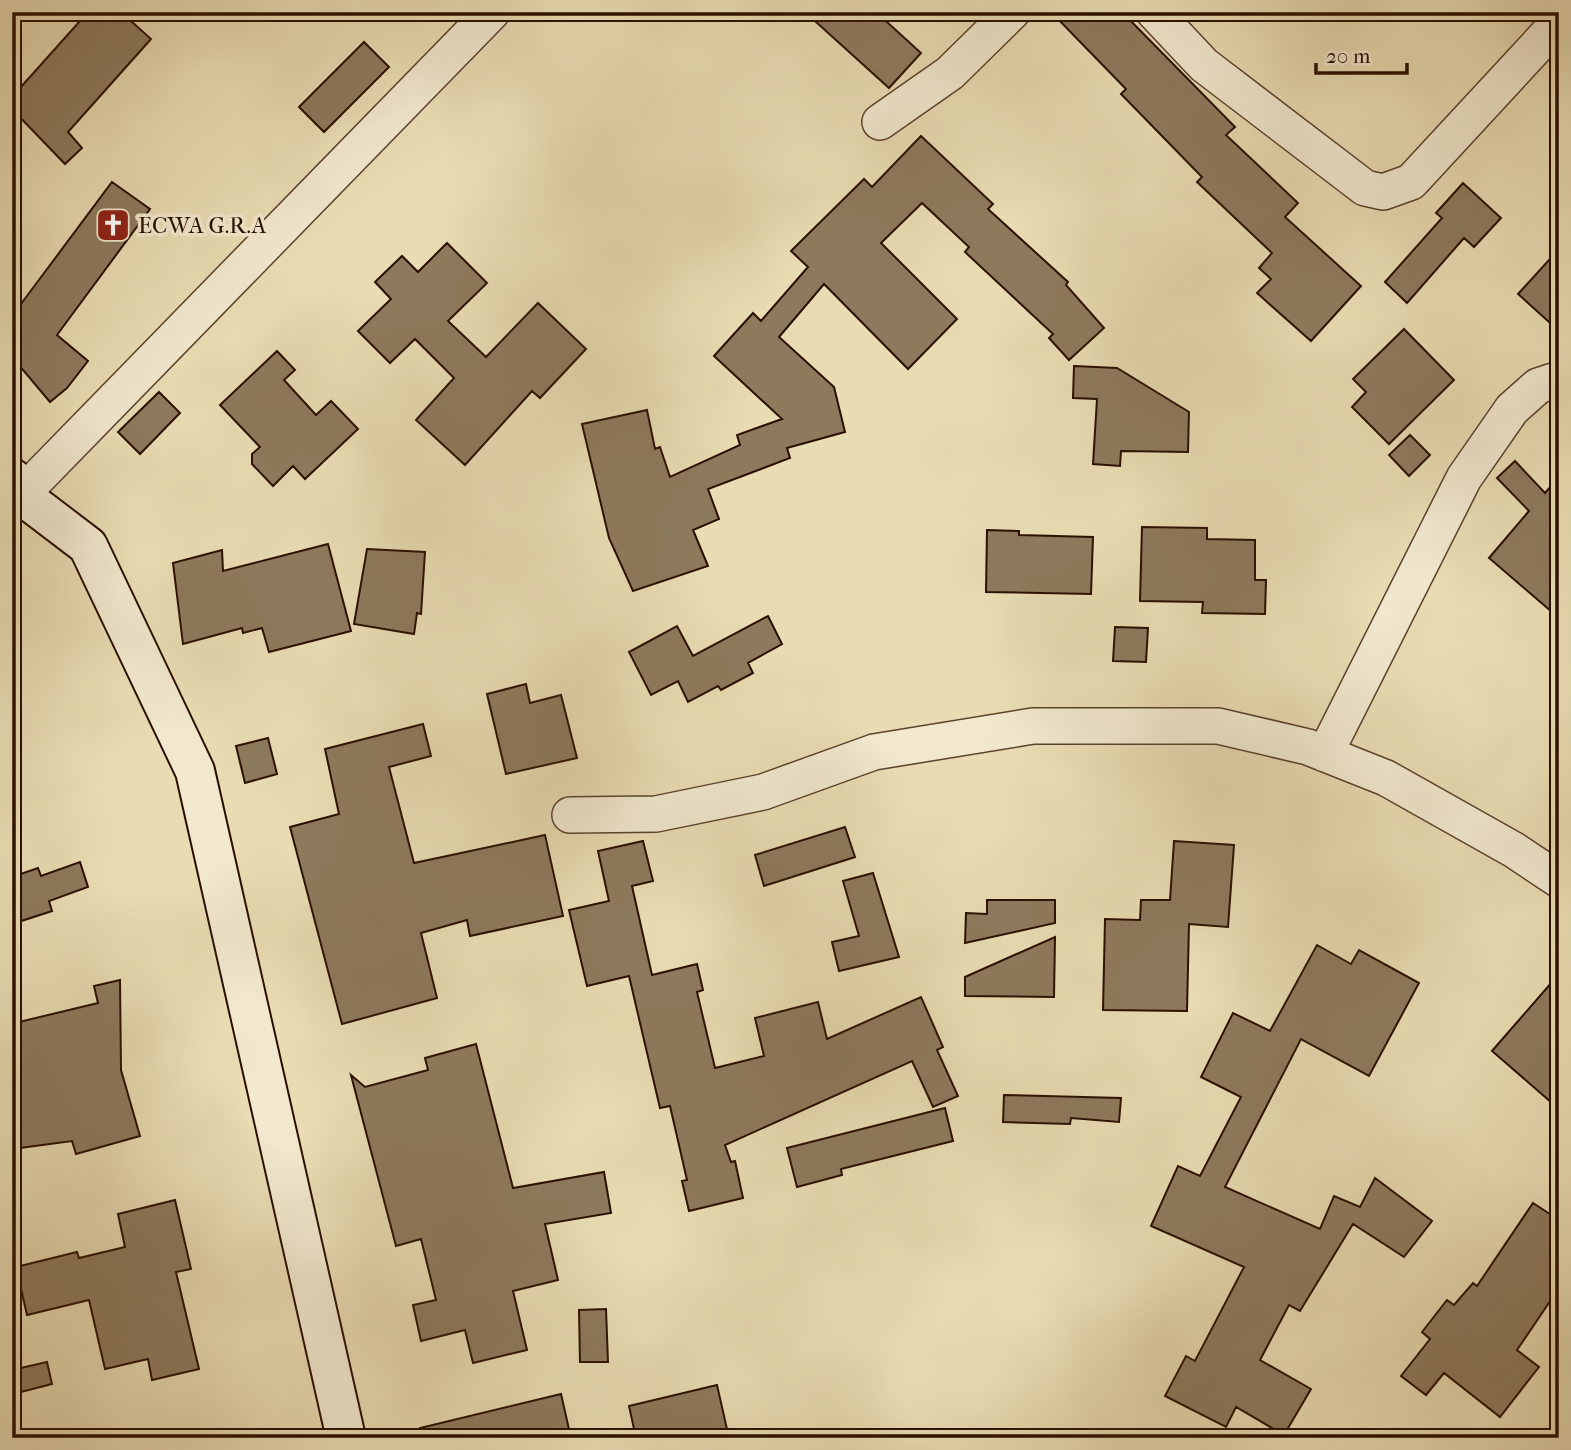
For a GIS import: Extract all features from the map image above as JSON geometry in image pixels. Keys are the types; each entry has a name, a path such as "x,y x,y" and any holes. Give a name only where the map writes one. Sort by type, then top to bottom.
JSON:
{"street":[{"path":"346,1438 195,771 88,546 17,487 492,12"},
{"path":"880,122 950,73 1012,12"},
{"path":"1154,12 1204,65 1365,188 1383,192 1411,182 1559,22"},
{"path":"1325,754 1464,478 1512,408 1538,386 1559,379"},
{"path":"570,815 656,814 763,792 874,752 1033,726 1218,726 1325,754 1386,778 1514,850 1559,880"}],"building":[{"path":"88,12 121,12 151,39 68,132 82,148 65,164 12,109 12,97"},
{"path":"805,12 876,12 921,53 889,88"},
{"path":"1051,12 1122,12 1235,127 1226,135 1298,203 1285,217 1361,286 1311,341 1257,293 1271,279 1259,268 1272,253 1197,182 1202,177 1121,94 1126,89"},
{"path":"364,42 389,67 324,132 299,107"},
{"path":"921,136 993,204 988,209 1068,282 1066,285 1104,328 1069,360 1049,338 1053,334 965,252 969,247 922,203 881,243 957,319 908,369 824,284 779,337 834,387 845,432 787,448 790,458 708,489 719,519 693,530 708,566 633,591 609,538 582,424 647,410 655,449 660,447 670,477 740,445 737,435 782,419 714,356 753,313 761,321 808,267 791,251 864,179 872,187"},
{"path":"112,182 150,209 57,335 88,361 67,388 50,402 12,357 12,316"},
{"path":"1463,183 1501,218 1474,247 1464,238 1407,303 1385,282 1442,218 1436,213"},
{"path":"447,243 487,283 448,321 486,357 538,303 586,349 540,398 532,391 465,465 416,420 454,378 415,339 390,363 358,331 391,299 375,282 402,256 418,272"},
{"path":"1559,249 1559,331 1518,294"},
{"path":"1404,329 1454,380 1389,444 1352,407 1366,392 1353,379"},
{"path":"277,351 295,370 284,380 316,415 331,401 358,429 305,479 293,466 273,486 252,464 252,454 260,447 220,405"},
{"path":"1074,366 1117,368 1189,412 1188,452 1121,451 1120,466 1093,464 1097,399 1073,398"},
{"path":"159,392 180,413 140,454 118,432"},
{"path":"1410,435 1430,455 1409,476 1389,455"},
{"path":"1515,461 1545,493 1559,477 1559,618 1489,558 1529,511 1497,478"},
{"path":"1142,527 1207,528 1207,539 1255,540 1255,580 1266,580 1265,614 1202,613 1203,602 1140,601"},
{"path":"987,530 1019,531 1019,535 1093,537 1091,594 986,592"},
{"path":"328,544 351,631 269,652 262,628 243,633 242,628 183,644 173,563 222,550 223,571"},
{"path":"367,549 425,552 421,614 417,613 414,634 354,624"},
{"path":"768,616 782,644 748,663 753,673 721,690 718,686 688,702 678,681 651,695 629,652 677,626 693,656"},
{"path":"1115,627 1148,628 1146,662 1113,661"},
{"path":"526,684 530,703 561,695 577,758 506,774 487,694"},
{"path":"423,724 431,756 389,767 414,863 545,835 563,916 470,936 467,920 421,933 437,998 342,1024 290,827 339,814 325,749"},
{"path":"268,738 277,774 245,783 236,746"},
{"path":"845,827 855,857 764,886 755,855"},
{"path":"643,841 653,881 632,886 652,975 697,964 703,990 697,992 715,1068 764,1056 755,1018 818,1002 827,1039 921,997 943,1047 937,1050 958,1096 933,1107 912,1061 725,1145 731,1162 735,1161 743,1198 689,1211 682,1181 687,1180 670,1106 660,1108 629,976 587,986 569,910 609,901 598,851"},
{"path":"1174,841 1234,845 1228,927 1189,924 1187,1011 1103,1010 1105,919 1140,920 1141,900 1170,900"},
{"path":"80,862 88,887 49,901 52,911 12,924 12,877 38,868 41,876"},
{"path":"873,873 899,957 839,971 832,942 859,936 843,881"},
{"path":"987,900 1055,900 1055,923 965,943 966,913 987,914"},
{"path":"1055,937 1054,997 965,996 965,977"},
{"path":"1317,945 1351,964 1359,950 1419,983 1369,1076 1301,1039 1225,1187 1320,1229 1334,1196 1360,1207 1375,1178 1432,1221 1404,1257 1353,1224 1300,1311 1289,1305 1260,1360 1311,1389 1284,1435 1236,1407 1226,1427 1165,1396 1186,1356 1195,1361 1244,1267 1151,1226 1178,1166 1200,1176 1241,1097 1201,1077 1233,1013 1270,1031"},
{"path":"1559,974 1559,1109 1492,1051"},
{"path":"120,980 121,1070 140,1136 76,1154 72,1141 12,1149 12,1059 19,1057 19,1022 98,1003 94,986"},
{"path":"476,1044 513,1188 604,1172 611,1213 545,1224 558,1280 513,1291 527,1350 473,1363 465,1330 421,1341 413,1305 436,1300 421,1239 396,1246 351,1075 365,1087 428,1070 425,1058"},
{"path":"1004,1095 1121,1098 1119,1122 1071,1118 1070,1124 1003,1122"},
{"path":"945,1108 953,1141 841,1169 842,1175 797,1187 787,1148"},
{"path":"175,1200 191,1269 176,1272 199,1369 152,1380 148,1359 105,1369 89,1300 27,1315 16,1267 77,1252 79,1258 125,1247 118,1214"},
{"path":"1533,1203 1559,1220 1559,1288 1517,1350 1539,1367 1500,1417 1444,1373 1426,1395 1401,1376 1430,1339 1422,1332 1447,1300 1454,1305 1473,1283 1477,1286"},
{"path":"606,1309 608,1362 580,1362 579,1310"},
{"path":"47,1362 52,1384 17,1393 12,1370"},
{"path":"717,1385 729,1438 636,1438 629,1406"},
{"path":"561,1394 571,1438 421,1438 420,1428"}],"place":[{"name":"ECWA G.R.A","path":"113,225"}]}
